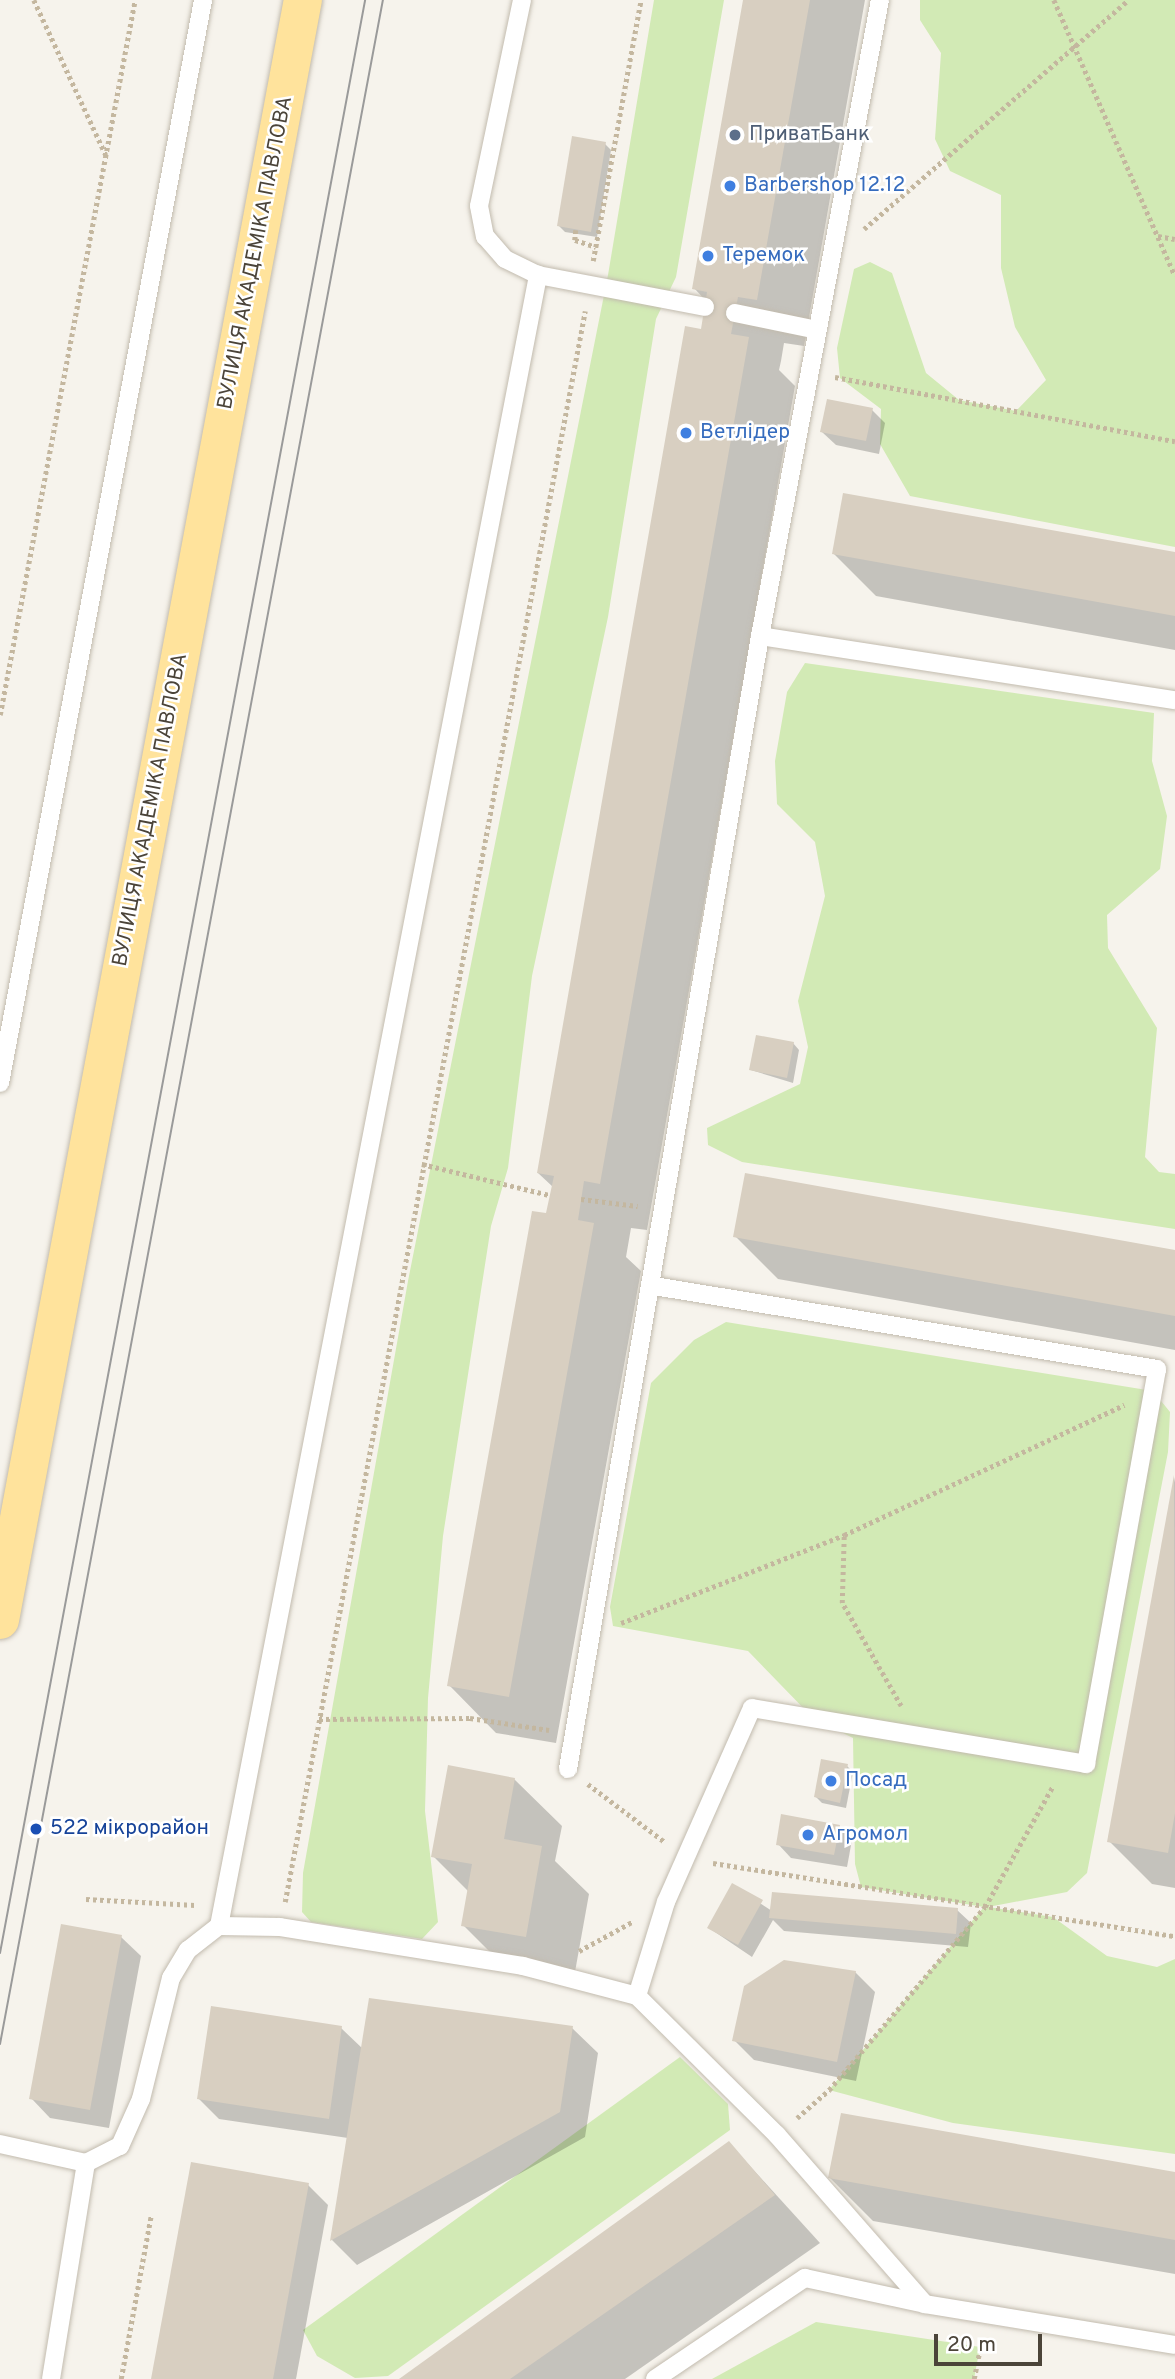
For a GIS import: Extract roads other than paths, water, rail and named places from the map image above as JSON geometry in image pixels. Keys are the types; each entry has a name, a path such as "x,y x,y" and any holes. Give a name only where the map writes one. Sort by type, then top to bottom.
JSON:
{"main road":[{"name":"ВУЛИЦЯ АКАДЕМІКА ПАВЛОВА","path":"0,1620 303,0"}],"lane":[{"path":"0,1083 203,0"},
{"path":"522,0 480,221 493,249 538,275 705,307"},
{"path":"568,1769 654,1286 760,636 880,0"},
{"path":"219,1926 538,275"},
{"path":"734,313 817,330"},
{"path":"760,636 1175,700"},
{"path":"637,1996 666,1902 752,1708 1086,1764 1157,1369 654,1286"},
{"path":"0,2144 86,2163 111,2155 128,2135 171,1978 188,1950 219,1926 280,1927 542,1972 637,1996 776,2135 925,2304"},
{"path":"51,2379 86,2163"},
{"path":"655,2379 805,2278 925,2304 1175,2345"}],"tram line":[{"path":"0,1953 365,0"},
{"path":"0,2044 383,0"}],"place":[{"name":"ПриватБанк","path":"735,135"},
{"name":"Barbershop 12.12","path":"730,186"},
{"name":"Теремок","path":"708,256"},
{"name":"Ветлідер","path":"686,433"},
{"name":"Посад","path":"831,1781"},
{"name":"522 мікрорайон","path":"36,1829"},
{"name":"Агромол","path":"808,1835"}]}
